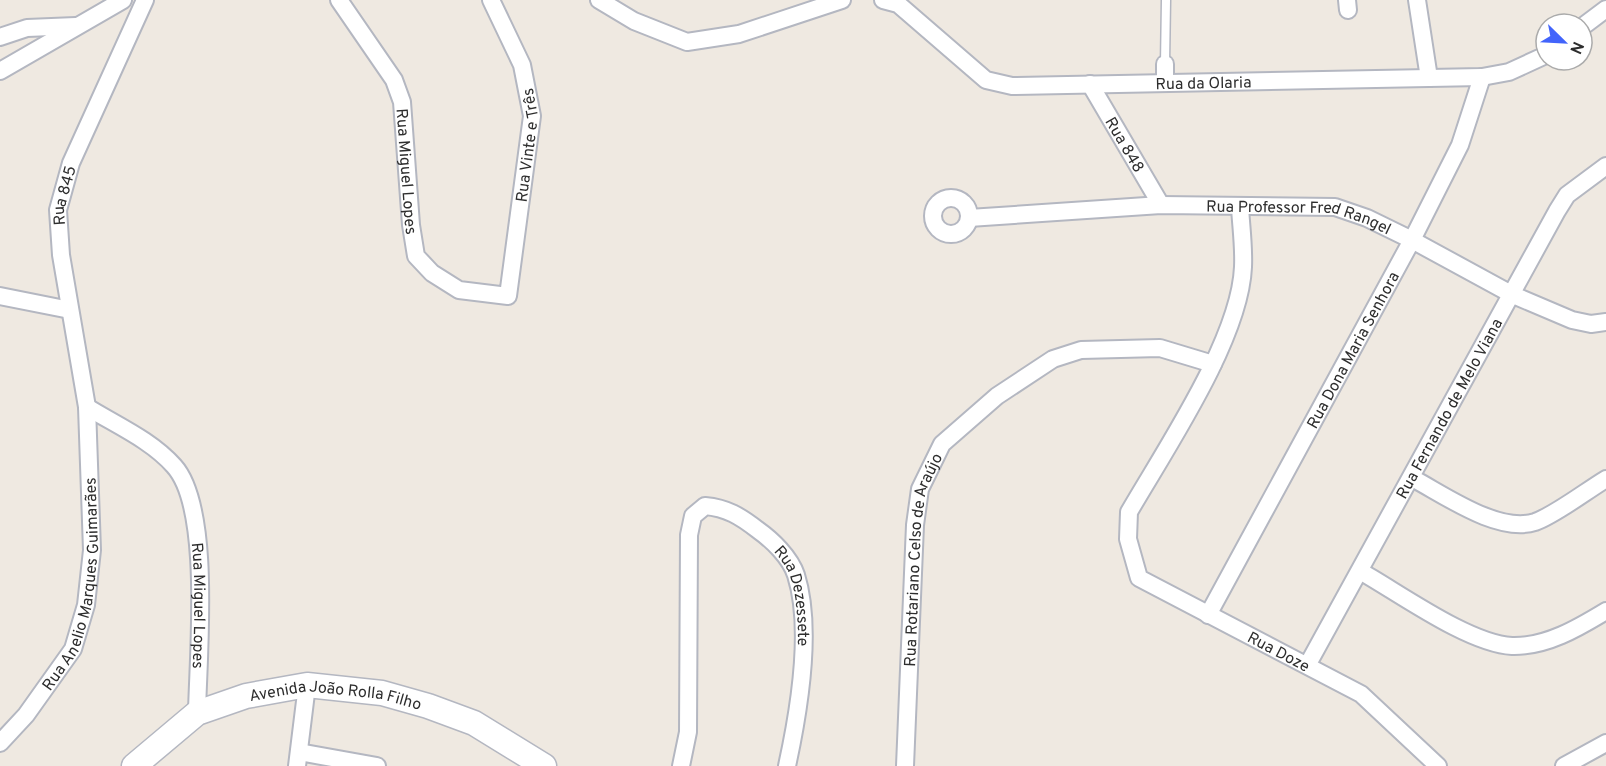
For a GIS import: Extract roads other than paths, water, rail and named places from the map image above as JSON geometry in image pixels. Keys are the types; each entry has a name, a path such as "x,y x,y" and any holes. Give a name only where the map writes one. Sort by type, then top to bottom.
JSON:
{"street":[{"path":"0,71 123,0"},
{"name":"Rua 845","path":"87,407 61,255 58,210 71,163 145,0"},
{"name":"Rua Miguel Lopes","path":"339,0 394,80 402,102 411,225 416,256 432,273 459,290 508,296"},
{"name":"Rua Vinte e Três","path":"491,0 522,65 532,116 508,296"},
{"path":"599,0 634,21 687,42 739,34 842,0"},
{"name":"Rua da Olaria","path":"883,0 898,4 986,80 1012,86 1482,77 1509,72 1534,61"},
{"path":"1417,0 1429,78"},
{"path":"0,37 27,28 78,26"},
{"path":"1165,64 1165,82"},
{"name":"Rua Dona Maria Senhora","path":"1208,615 1412,240 1460,145 1482,77"},
{"name":"Rua 848","path":"1090,84 1161,206"},
{"name":"Rua Fernando de Melo Viana","path":"1308,664 1567,195 1606,166"},
{"name":"Rua Professor Fred Rangel","path":"969,218 1161,206 1335,207 1367,218 1412,240 1513,295 1572,320 1591,324 1606,322"},
{"path":"1213,364 1235,309 1243,268 1240,207"},
{"path":"0,296 70,310"},
{"name":"Rua Rotariano Celso de Araújo","path":"905,766 915,525 920,489 942,444 997,396 1053,359 1081,350 1160,348 1213,364"},
{"name":"Rua Doze","path":"1213,364 1129,512 1128,539 1140,578 1208,615 1308,664 1361,694 1438,766"},
{"name":"Rua Miguel Lopes","path":"87,407 147,443 175,467 192,502 198,534 197,713"},
{"name":"Rua Anelio Marques Guimarães","path":"0,743 26,715 73,649 86,605 92,550 87,407"},
{"path":"1412,478 1492,520 1512,524 1534,522 1606,479"},
{"name":"Rua Dezessete","path":"681,766 688,732 690,535 693,516 705,506 722,508 737,514 774,542 795,573 802,616 803,664 796,723 787,766"},
{"path":"1360,571 1486,641 1513,646 1545,641 1577,629 1606,611"},
{"path":"307,685 298,759 377,766"},
{"name":"Avenida João Rolla Filho","path":"134,766 197,713 246,696 307,685 382,693 428,706 474,723 544,766"},
{"path":"1564,766 1606,743"}],"lane":[{"path":"1165,64 1166,0"}]}
